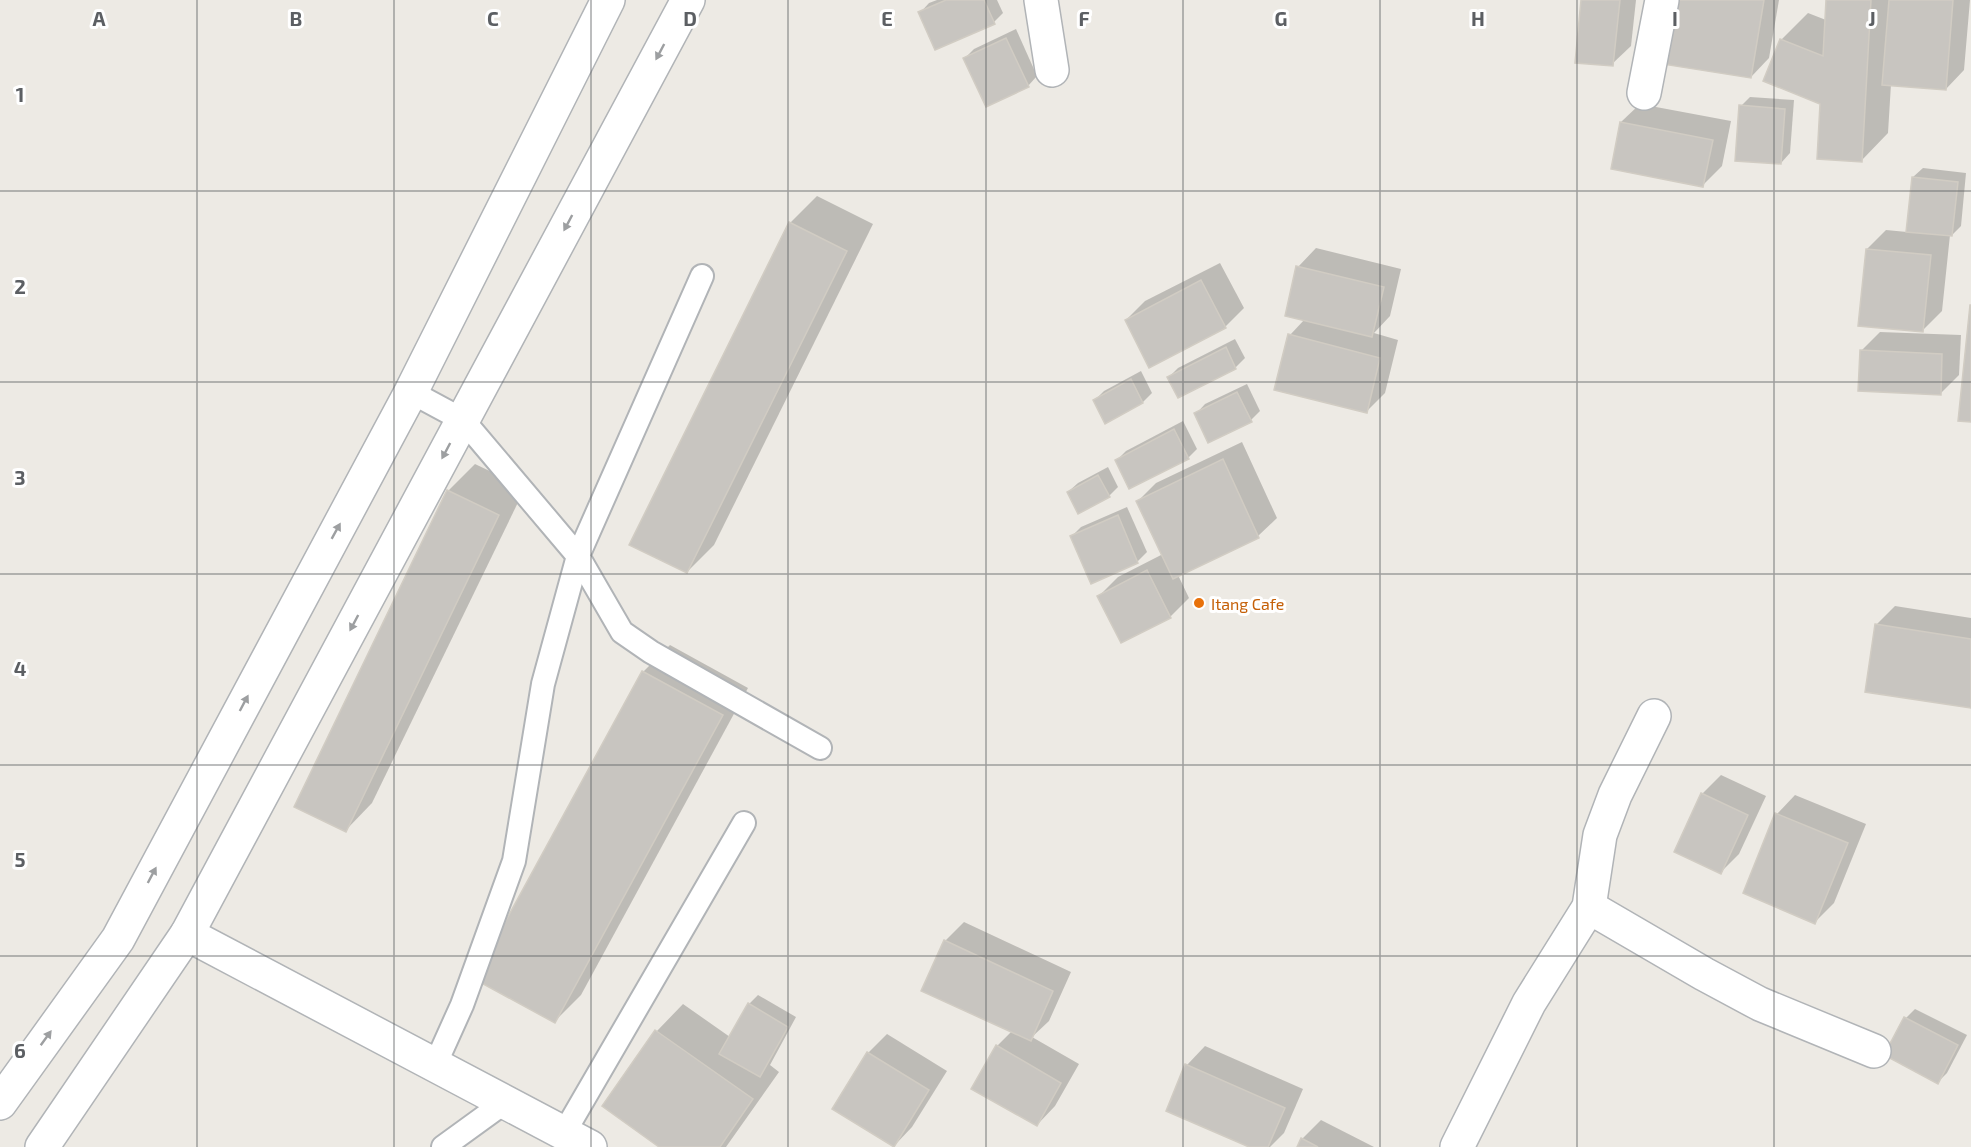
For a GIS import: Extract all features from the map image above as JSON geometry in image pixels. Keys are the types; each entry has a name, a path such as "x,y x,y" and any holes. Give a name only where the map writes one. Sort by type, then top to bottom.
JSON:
{"street":[{"path":"0,1103 118,939 411,392 608,0"},
{"path":"42,1147 187,934 688,0"},
{"path":"1041,0 1052,70"},
{"path":"1644,93 1662,0"},
{"path":"1456,1147 1529,1003 1589,907 1600,835 1616,795 1654,716"},
{"path":"1589,907 1760,1004 1874,1051"},
{"path":"187,934 577,1140"}],"lane":[{"path":"435,1065 462,1005 514,861 543,684 578,556 702,276"},
{"path":"411,392 463,420 578,556 622,632 651,652 820,748"},
{"path":"577,1140 744,823"},
{"path":"443,1147 505,1102"}],"building":[{"path":"946,0 984,0 995,24 935,50 918,12"},
{"path":"1581,0 1620,0 1613,66 1575,63"},
{"path":"1666,0 1764,0 1751,78 1656,63"},
{"path":"1826,0 1871,0 1862,162 1817,159 1820,104 1763,81 1780,39 1823,56"},
{"path":"1889,0 1953,0 1946,90 1882,85"},
{"path":"1006,38 1029,87 986,107 963,58"},
{"path":"1739,105 1785,109 1781,164 1735,161"},
{"path":"1620,122 1713,140 1703,187 1611,169"},
{"path":"1912,177 1958,182 1952,236 1906,232"},
{"path":"789,222 847,251 687,573 629,545"},
{"path":"1866,249 1931,255 1923,332 1858,326"},
{"path":"1296,266 1384,287 1372,337 1285,316"},
{"path":"1201,280 1226,328 1149,368 1125,320"},
{"path":"1971,305 1971,422 1958,421"},
{"path":"1288,334 1380,358 1367,413 1274,390"},
{"path":"1226,347 1236,369 1178,398 1167,377"},
{"path":"1860,350 1942,354 1941,395 1858,391"},
{"path":"1131,379 1143,403 1105,424 1093,400"},
{"path":"1237,392 1252,422 1208,443 1194,413"},
{"path":"1174,429 1189,459 1129,489 1115,460"},
{"path":"1223,459 1259,538 1173,579 1136,501"},
{"path":"1098,475 1110,497 1078,514 1067,492"},
{"path":"447,490 499,515 346,832 294,807"},
{"path":"1118,515 1138,563 1091,584 1070,536"},
{"path":"1147,570 1171,618 1121,643 1097,596"},
{"path":"1875,624 1971,639 1971,708 1865,692"},
{"path":"642,671 723,715 555,1023 474,979"},
{"path":"1701,793 1748,815 1721,874 1674,852"},
{"path":"1775,813 1848,843 1815,924 1743,893"},
{"path":"944,940 1053,991 1031,1041 921,991"},
{"path":"748,1003 788,1027 760,1077 719,1054"},
{"path":"1904,1017 1958,1045 1938,1084 1884,1055"},
{"path":"655,1030 753,1099 720,1147 659,1147 602,1106"},
{"path":"996,1045 1061,1083 1037,1126 971,1089"},
{"path":"867,1052 929,1090 894,1147 832,1109"},
{"path":"1185,1064 1285,1108 1268,1147 1249,1147 1166,1111"},
{"path":"1301,1138 1318,1147 1297,1147"}],"place":[{"name":"Itang Cafe","path":"1199,603"}]}
